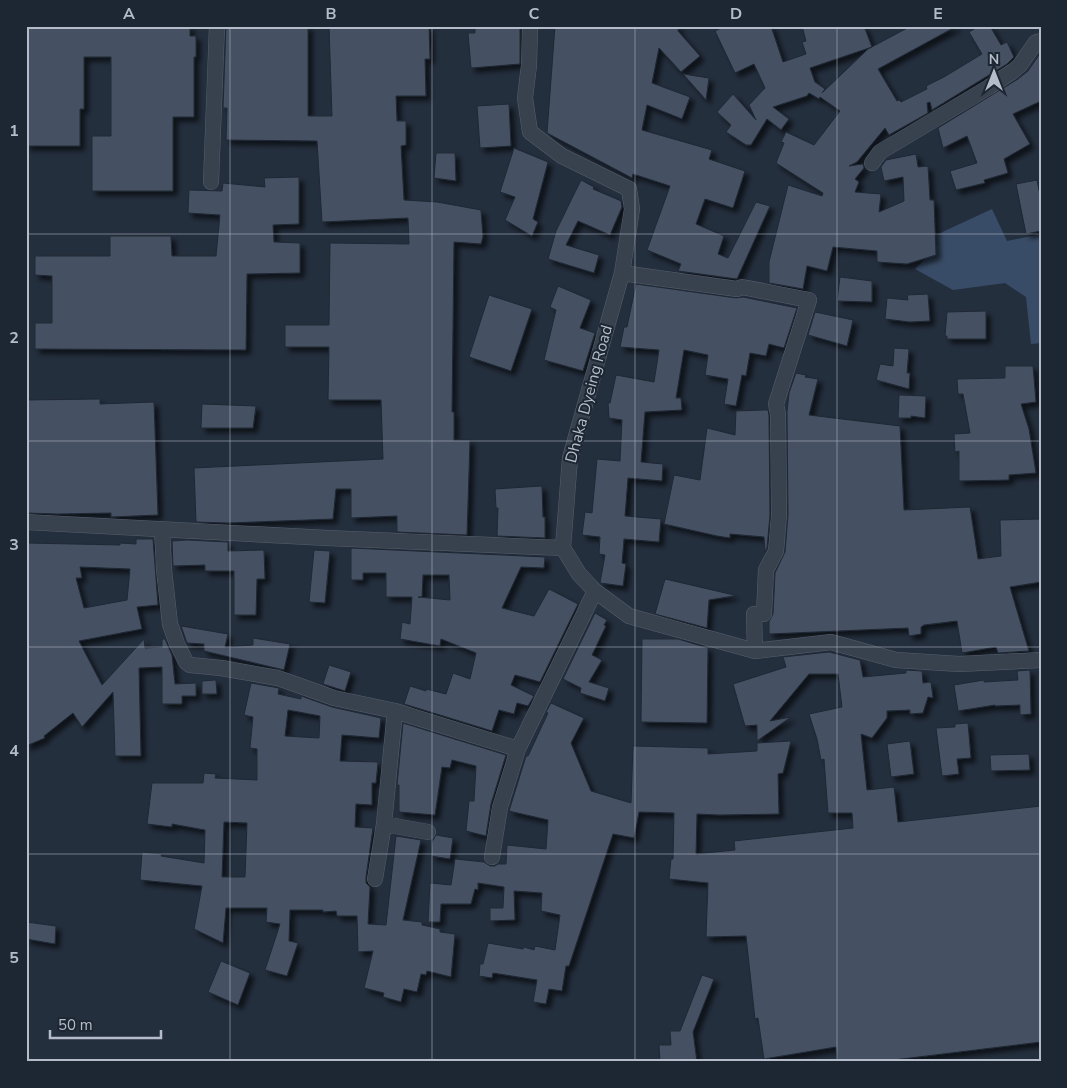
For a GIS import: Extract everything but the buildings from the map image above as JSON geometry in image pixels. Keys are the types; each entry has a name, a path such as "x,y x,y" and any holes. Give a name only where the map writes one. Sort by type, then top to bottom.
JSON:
{"street":[{"path":"212,182 217,26"},
{"name":"Dhaka Dyeing Road","path":"530,26 529,65 525,98 530,132 562,156 629,189 632,209 622,273 570,458 563,548"},
{"path":"872,163 880,152 989,88 1013,71 1020,65 1036,42 1041,41"},
{"path":"622,273 737,289 742,287 809,300 776,404 778,414 779,496 776,551 766,570 764,614 754,614 755,651"},
{"path":"26,522 563,548 579,574 595,591 629,616 755,651 831,642 896,660 959,664 1041,660"},
{"path":"162,529 170,624 177,644 186,662 190,665 221,668 278,678 334,698 395,711 518,749"},
{"path":"492,857 500,807 518,749 595,591"},
{"path":"375,879 384,824 395,711"},
{"path":"384,824 428,832"}],"water":[{"path":"992,209 1007,241 1041,234 1041,343 1031,344 1026,297 1005,283 953,290 915,269 933,251 936,235"}]}
